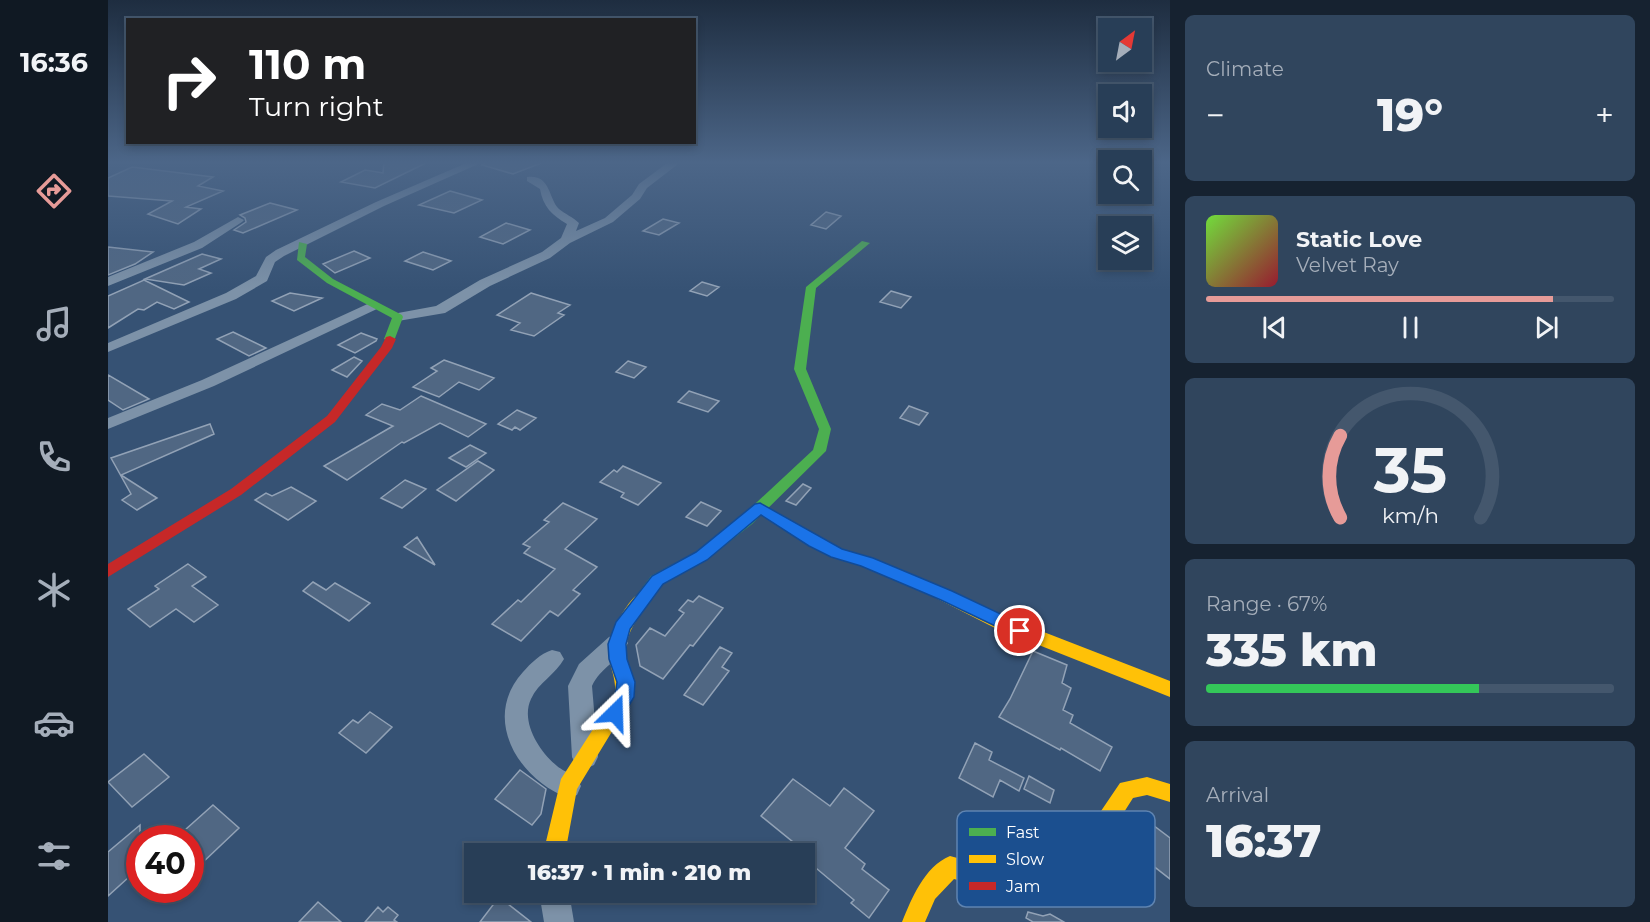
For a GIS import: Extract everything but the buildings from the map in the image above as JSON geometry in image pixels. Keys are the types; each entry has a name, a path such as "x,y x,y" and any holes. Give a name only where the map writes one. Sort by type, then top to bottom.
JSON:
{"street":[{"path":"108,348 231,296 262,278 270,260 380,204"},
{"path":"548,204 553,211 573,223 566,240"},
{"path":"303,244 300,258 330,281 398,317 447,308 485,283 546,255 566,240 609,220 628,204"},
{"path":"108,282 198,245 238,220"},
{"path":"556,843 568,786 624,697 626,682 618,659 617,644 622,627 657,580 701,556 760,508 819,452 825,429 800,369 811,287 865,243"},
{"path":"108,424 208,383 374,305"},
{"path":"108,571 236,492 330,419 386,348 398,317"},
{"path":"760,508 814,542 837,553 867,562 999,622 1170,689"},
{"path":"585,762 581,730 580,686 587,671 617,644"},
{"path":"552,659 538,671 518,701 516,719 529,753 548,776 568,786"},
{"path":"1113,811 1127,790 1147,786 1170,793"},
{"path":"913,922 915,912 932,881 950,867 957,868"},
{"path":"556,903 559,922"}],"traffic: fast":[{"path":"642,599 657,580 701,556 747,520 819,451 825,429 800,369 811,287 865,243"},
{"path":"302,244 300,258 330,281 398,317 390,339"}],"traffic: slow":[{"path":"932,589 999,622 1170,689"},
{"path":"556,843 568,786 624,697 624,682 618,660 618,643 623,627 642,599"},
{"path":"1113,811 1127,790 1147,786 1170,793"},
{"path":"913,922 927,891 950,867 957,869"}],"traffic: jam":[{"path":"108,571 236,492 331,419 386,348 390,339"},
{"path":"760,508 814,542 837,553 867,562 932,589"}],"route":[{"path":"615,713 624,697 626,682 618,659 617,644 622,627 657,580 701,556 760,508 814,542 837,553 867,562 1020,631"}]}
